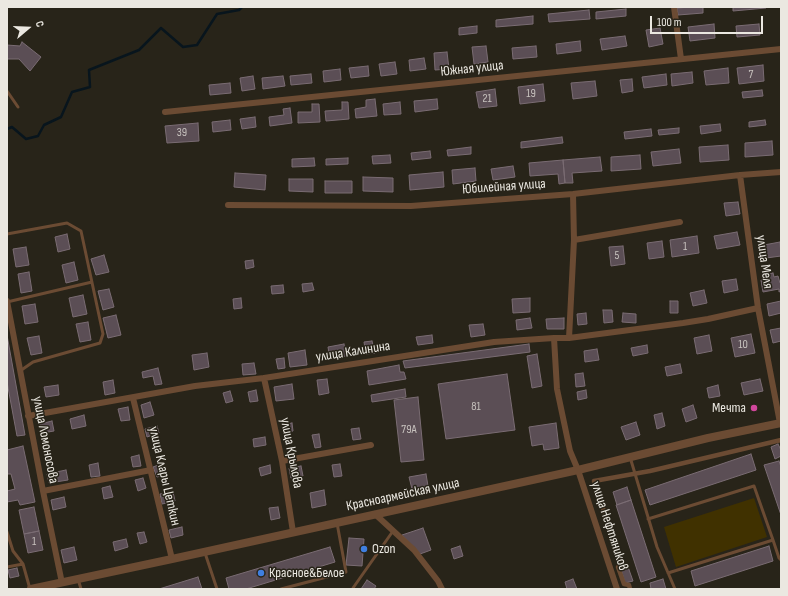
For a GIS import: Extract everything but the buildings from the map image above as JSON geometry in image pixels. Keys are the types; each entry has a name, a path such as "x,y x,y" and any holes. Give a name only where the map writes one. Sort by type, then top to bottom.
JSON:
{"street":[{"path":"674,7 681,59"},
{"name":"Южная улица","path":"165,112 781,49"},
{"name":"Юбилейная улица","path":"228,205 411,206 573,194 740,175 781,172"},
{"name":"улица Меля","path":"740,175 758,308 781,424"},
{"path":"569,338 574,240 573,194"},
{"path":"574,240 680,222"},
{"name":"улица Ломоносова","path":"7,301 42,491 62,583"},
{"name":"улица Калинина","path":"28,416 195,386 264,378 494,342 569,338 682,323 758,308"},
{"name":"улица Нефтяников","path":"554,338 557,389 570,451 578,470 617,589"},
{"name":"улица Крылова","path":"264,378 282,461 293,532"},
{"name":"улица Клары Цеткин","path":"133,398 172,559"},
{"name":"Красноармейская улица","path":"30,589 578,470 708,438 781,424"},
{"path":"630,589 629,586 624,584 618,567 621,563 594,481 650,471 781,440"},
{"path":"282,461 371,445"},
{"path":"42,491 151,470"},
{"path":"375,514 414,550 438,580 442,589"}],"lane":[{"path":"7,91 18,107"},
{"path":"7,234 67,223 81,231 103,334 100,343 32,362 20,371"},
{"path":"7,301 92,282"},
{"path":"630,457 657,547 675,589"},
{"path":"648,519 754,486 781,560"},
{"path":"282,589 346,572 336,523"},
{"path":"353,588 394,531"},
{"path":"7,532 13,552 23,564 30,589"},
{"path":"668,573 773,540"},
{"path":"205,552 217,589"},
{"path":"7,567 23,564"},
{"path":"78,579 81,589"}],"shaded area":[{"path":"754,498 767,537 676,567 664,527"}],"waterway":[{"path":"7,129 12,127 26,139 38,136 44,125 61,117 72,92 90,87 89,70 139,50 161,28 183,47 197,45 217,14 239,10 242,7"}],"place":[{"name":"Мечта","path":"754,408"},
{"name":"Ozon","path":"364,549"},
{"name":"Красное&Белое","path":"261,573"}]}
